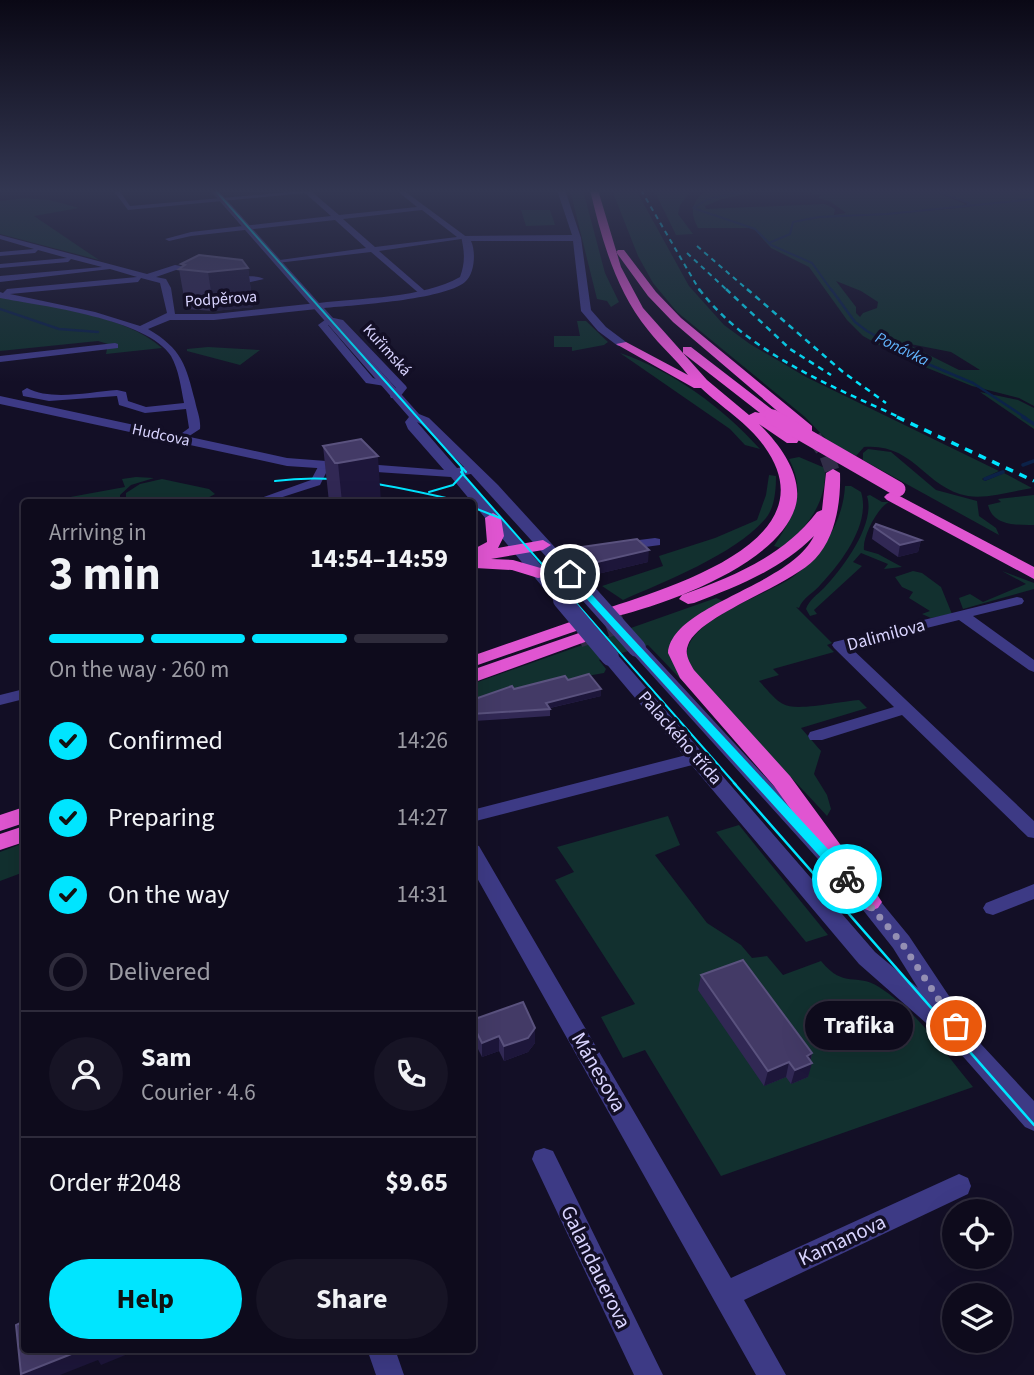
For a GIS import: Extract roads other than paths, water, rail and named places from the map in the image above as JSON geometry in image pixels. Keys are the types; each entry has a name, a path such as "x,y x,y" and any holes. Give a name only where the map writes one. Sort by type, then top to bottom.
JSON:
{"highway":[{"path":"611,254 625,290 642,316 683,360 790,439"},
{"path":"622,254 639,293 672,336 710,370 769,414 895,493 1034,574"},
{"path":"623,254 652,294 677,320 807,429"},
{"path":"622,344 721,399 754,421 1034,561"},
{"path":"683,360 694,377 765,438 780,459 789,484 789,500 783,514 761,545 736,563 622,616 731,583 776,560 813,530 829,501"},
{"path":"833,473 824,535 813,552 785,576 696,624 680,641 677,652 680,664 687,674 782,781 870,902"},
{"path":"476,555 494,544 496,537 493,518"},
{"path":"476,563 509,557 517,550"},
{"path":"476,557 517,550 548,550"},
{"path":"476,564 513,565 538,573"},
{"path":"476,654 575,633 476,675"},
{"path":"476,661 530,642"},
{"path":"0,823 21,816"},
{"path":"0,842 21,835"}],"street":[{"name":"Podpěrova","path":"63,254 154,277 184,277 167,270"},
{"name":"Kuřimská","path":"271,254 384,383 396,396 402,388 340,322 329,320"},
{"path":"277,261 332,254"},
{"path":"379,254 421,292"},
{"path":"317,306 445,288 463,279 470,254"},
{"path":"579,254 586,311 601,329 622,344"},
{"path":"0,266 81,259"},
{"path":"144,264 167,270"},
{"path":"0,294 154,277 180,267 242,281 260,279"},
{"path":"0,279 115,268"},
{"name":"Podpěrova","path":"154,277 167,288 169,317"},
{"path":"0,294 142,328 167,344 176,357 195,421 194,429 180,439"},
{"name":"Podpěrova","path":"142,328 169,317 214,317 317,306"},
{"path":"0,359 97,345 115,346"},
{"path":"27,391 27,394 49,398 117,393 122,394 123,403 145,410 189,406"},
{"name":"Palackého třída","path":"396,396 415,417 425,421 493,488 870,902 901,942 968,1045"},
{"name":"Hudcova","path":"0,400 287,463 455,473 473,470"},
{"name":"Palackého třída","path":"415,417 412,426 455,473 517,550 867,958 968,1045 1034,1119"},
{"path":"265,499 316,482 323,467"},
{"path":"548,550 655,542"},
{"name":"Dalimilova","path":"1017,601 839,645 1034,832"},
{"path":"961,614 1034,667"},
{"path":"0,700 21,695"},
{"path":"816,736 905,709"},
{"path":"476,815 698,758"},
{"name":"Mánesova","path":"476,858 772,1375"},
{"path":"993,908 1034,891"},
{"name":"Galandauerova","path":"544,1159 649,1375"},
{"name":"Kamanova","path":"726,1294 959,1186"},
{"path":"382,1353 390,1375"}],"waterway":[{"name":"Ponávka","path":"792,254 812,263 832,291"},
{"name":"Ponávka","path":"831,289 855,322 867,331 923,362 973,383 1026,418"},
{"path":"0,309 59,329 98,332"},
{"name":"Ponávka","path":"1023,417 1034,424"},
{"path":"1023,465 1034,461"},
{"path":"985,479 1003,472"}],"tunnel":[{"path":"814,437 827,456 833,473"},
{"path":"579,638 627,621"}],"tram line":[{"path":"272,254 466,472"},
{"path":"461,467 463,474"},
{"path":"429,492 453,485 463,474"},
{"path":"463,474 736,785"},
{"path":"275,481 347,480 450,499"},
{"path":"476,509 500,518"},
{"path":"734,783 1034,1125"}],"railway":[{"path":"678,254 700,291"},
{"path":"688,254 728,291"},
{"path":"706,254 749,291"},
{"path":"699,289 719,312 765,349 818,380 901,418"},
{"path":"726,289 790,349 831,375"},
{"path":"747,289 843,372 886,403"},
{"path":"897,417 1034,481"}],"place":[{"name":"Trafika","path":"956,1026"}]}
